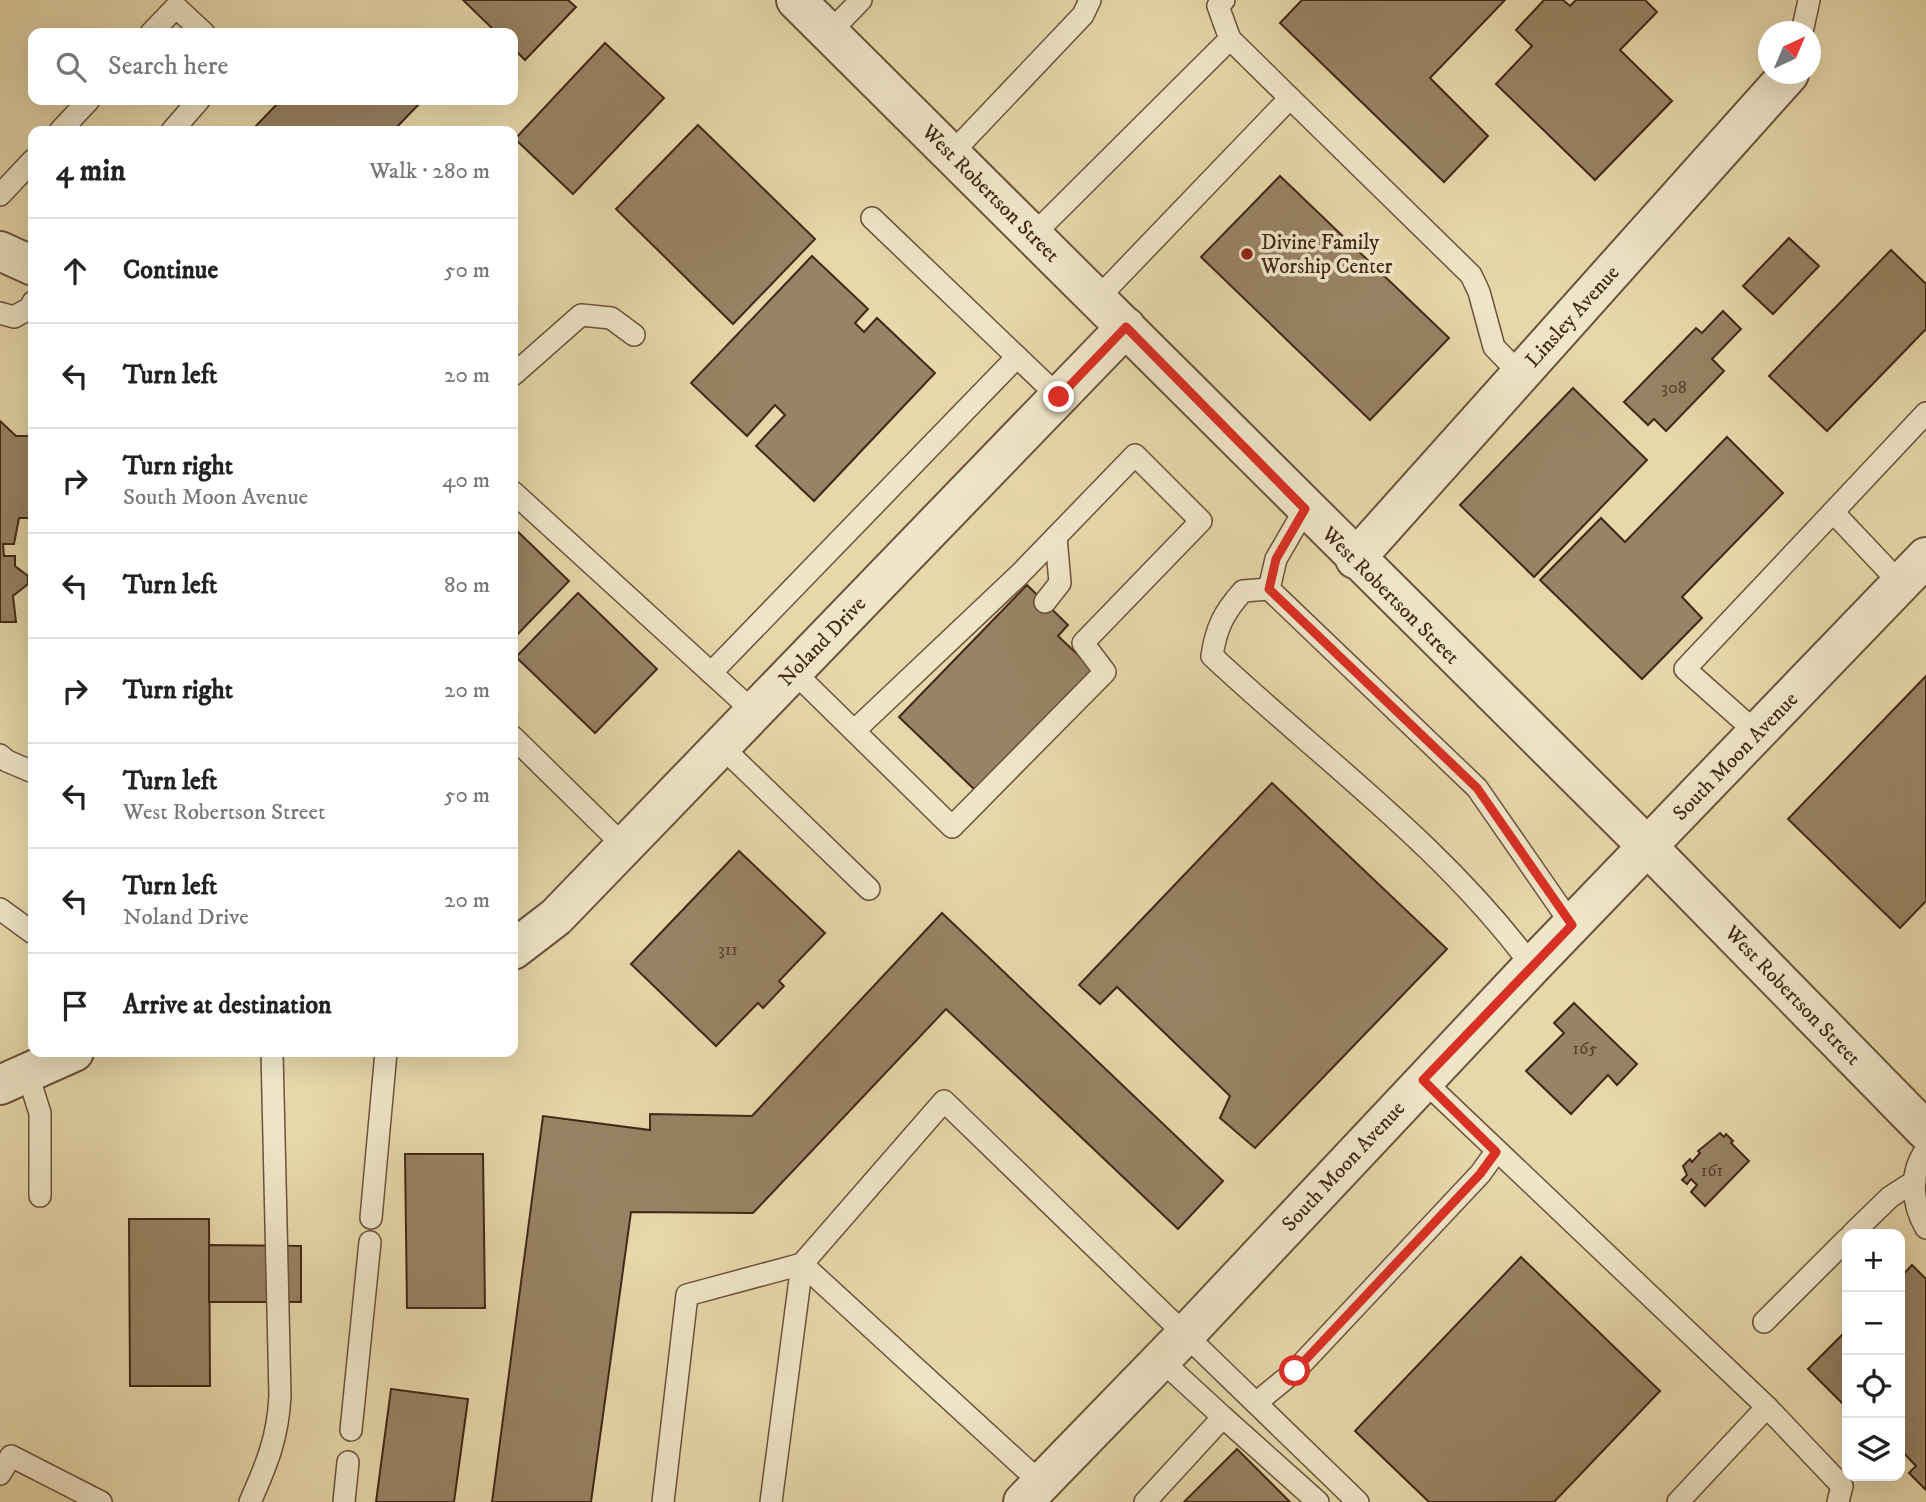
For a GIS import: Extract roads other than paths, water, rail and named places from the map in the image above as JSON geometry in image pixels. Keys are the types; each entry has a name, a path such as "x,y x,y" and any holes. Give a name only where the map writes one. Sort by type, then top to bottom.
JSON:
{"street":[{"name":"West Robertson Street","path":"796,0 1126,327 1355,559 1648,847 1926,1131"},
{"name":"Linsley Avenue","path":"1355,559 1781,84"},
{"path":"0,251 28,263"},
{"name":"Noland Drive","path":"518,946 556,917 1126,327"},
{"name":"South Moon Avenue","path":"1032,1493 1187,1333 1423,1080 1913,570"},
{"path":"13,1079 63,1057"}],"lane":[{"path":"829,33 861,0"},
{"path":"951,154 1083,15 1090,0"},
{"path":"1224,0 1218,6 1230,39 1471,275 1479,292 1494,347 1520,374"},
{"path":"1804,21 1809,0"},
{"path":"156,28 176,7 199,28"},
{"path":"1033,236 1230,39"},
{"path":"1097,299 1290,98"},
{"path":"65,126 84,105"},
{"path":"176,126 195,105"},
{"path":"0,195 28,165"},
{"path":"872,218 1059,397"},
{"path":"0,313 14,317 28,310"},
{"path":"518,371 581,315 611,318 634,335"},
{"path":"711,673 1017,357"},
{"path":"1757,733 1685,669 1926,413"},
{"path":"793,671 854,731 952,827 1105,672 1083,643 1201,521 1135,455 1056,537 997,606 854,731"},
{"path":"518,497 754,712"},
{"path":"1269,589 1276,559 1305,509"},
{"path":"1833,512 1913,570"},
{"path":"1045,603 1060,583 1056,537"},
{"path":"1532,966 1497,918 1445,863 1212,656 1215,632 1226,610 1243,591 1269,589 1477,788 1572,925"},
{"path":"518,742 624,846"},
{"path":"721,746 869,889"},
{"path":"0,755 6,761 28,770"},
{"path":"0,909 28,929"},
{"path":"250,1502 270,1457 279,1418 272,1057"},
{"path":"371,1218 386,1057"},
{"path":"13,1079 40,1113 40,1196"},
{"path":"1423,1080 1767,1407 1842,1486 1838,1502"},
{"path":"771,1502 802,1264 944,1101 1187,1333 1358,1502"},
{"path":"1922,1221 1915,1181 1917,1165 1926,1150"},
{"path":"1255,1403 1295,1371 1480,1174 1496,1152"},
{"path":"1857,1229 1889,1197 1915,1181"},
{"path":"351,1430 370,1242"},
{"path":"1764,1322 1842,1244"},
{"path":"802,1264 1032,1493"},
{"path":"663,1502 687,1295 802,1264"},
{"path":"1161,1360 1318,1502"},
{"path":"1678,1502 1767,1407"},
{"path":"1145,1502 1223,1417"},
{"path":"0,1474 10,1456 101,1502"},
{"path":"344,1502 348,1462"}],"place":[{"name":"Divine Family Worship Center","path":"1247,254"}]}
